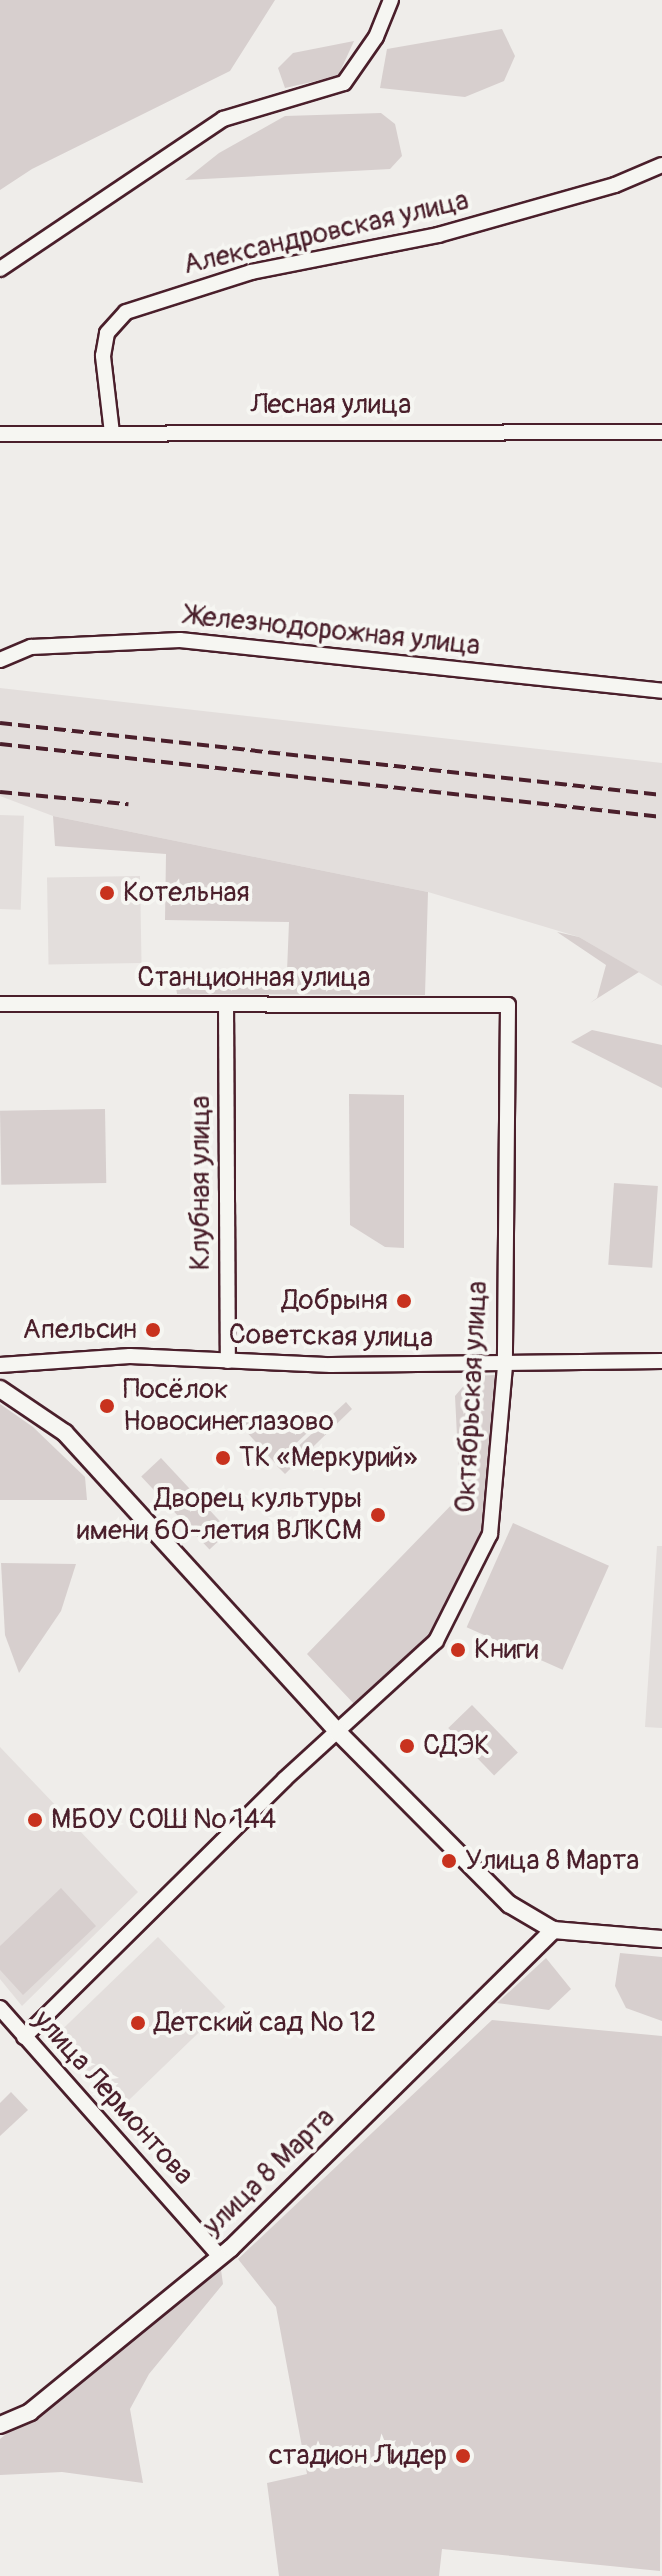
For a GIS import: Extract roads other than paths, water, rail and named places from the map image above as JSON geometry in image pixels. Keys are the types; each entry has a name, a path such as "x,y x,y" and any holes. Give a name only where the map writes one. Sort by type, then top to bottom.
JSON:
{"street":[{"path":"0,269 223,119 344,83 376,37 391,0"},
{"name":"Александровская улица","path":"112,433 103,356 107,333 126,312 251,272 438,235 615,185 662,165"},
{"name":"Лесная улица","path":"0,434 662,432"},
{"name":"Железнодорожная улица","path":"0,660 31,647 180,640 662,691"},
{"name":"Станционная улица","path":"0,1004 508,1005"},
{"name":"Клубная улица","path":"226,1004 228,1361"},
{"name":"Октябрьская улица","path":"24,2037 436,1641 490,1534 505,1366 508,1005"},
{"name":"Советская улица","path":"0,1365 130,1356 505,1366 662,1361"},
{"path":"0,1389 65,1433 338,1732 509,1904 553,1930 662,1939"},
{"name":"улица 8 Марта","path":"0,2425 30,2412 220,2257 553,1930"},
{"name":"улица Лермонтова","path":"0,2008 220,2257"}],"railway":[{"path":"0,723 662,795"},
{"path":"0,744 662,817"},
{"path":"0,792 128,804"}],"place":[{"name":"Котельная","path":"107,893"},
{"name":"Добрыня","path":"404,1301"},
{"name":"Апельсин","path":"153,1330"},
{"name":"Посёлок Новосинеглазово","path":"107,1406"},
{"name":"ТК «Меркурий»","path":"223,1458"},
{"name":"Дворец культуры имени 60-летия ВЛКСМ","path":"378,1515"},
{"name":"Книги","path":"458,1650"},
{"name":"СДЭК","path":"407,1746"},
{"name":"МБОУ СОШ № 144","path":"35,1820"},
{"name":"Улица 8 Марта","path":"449,1861"},
{"name":"Детский сад № 12","path":"138,2023"},
{"name":"стадион Лидер","path":"463,2456"}]}
